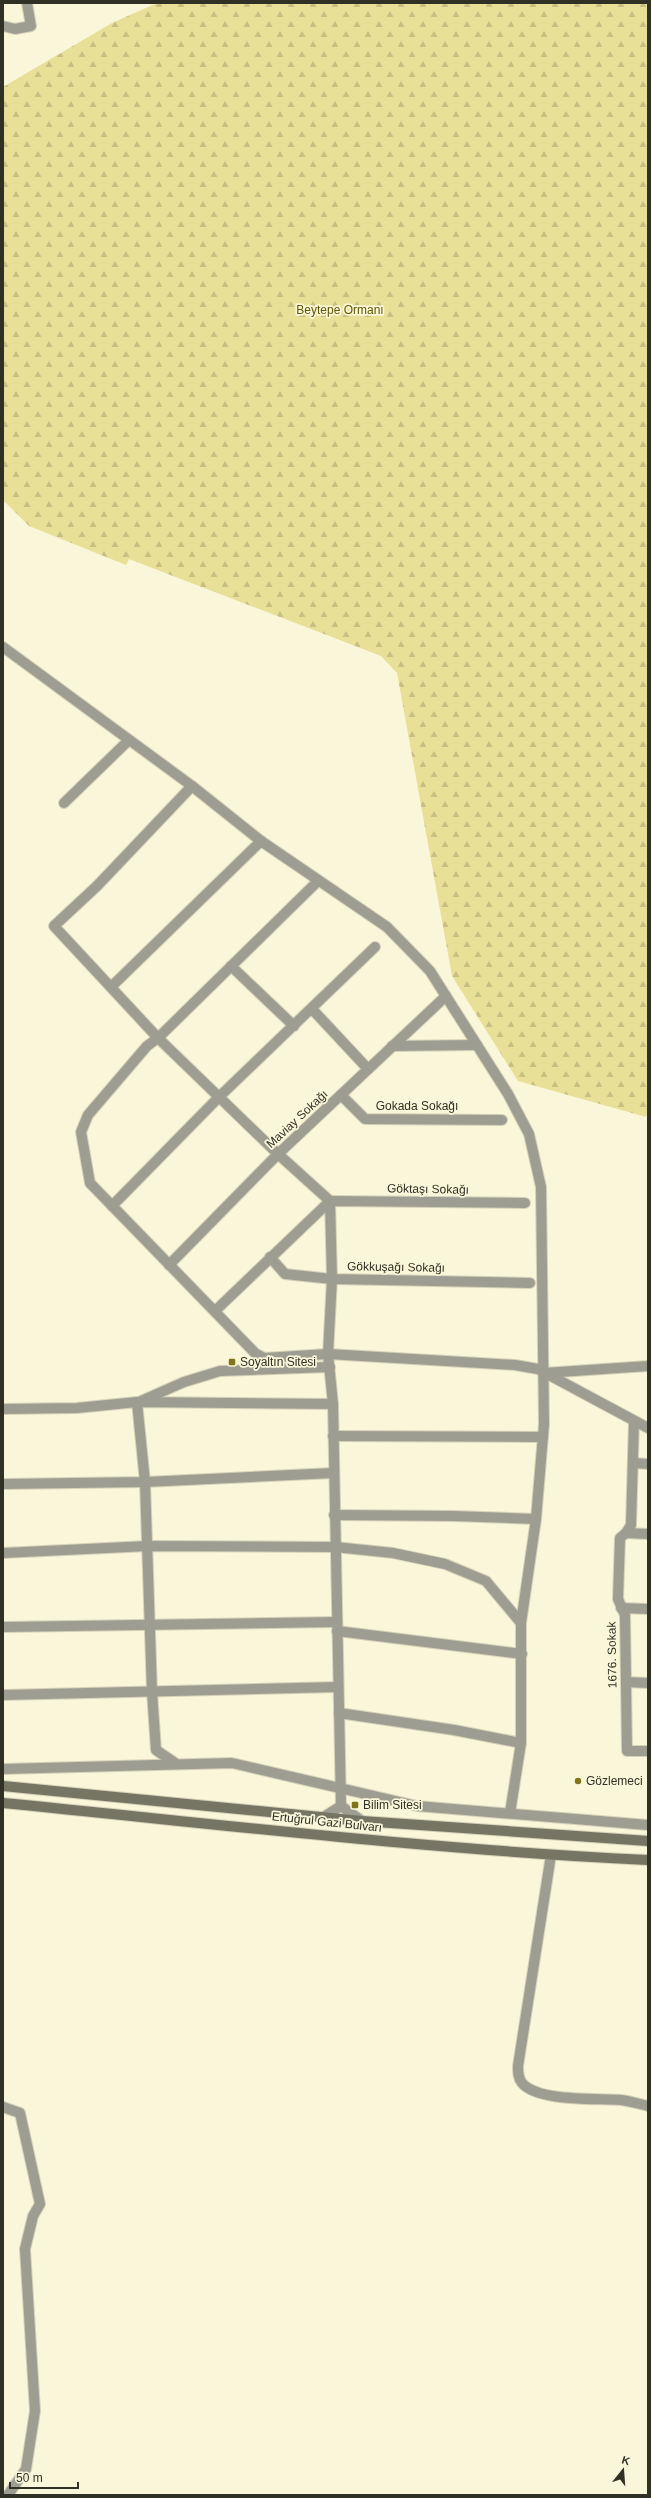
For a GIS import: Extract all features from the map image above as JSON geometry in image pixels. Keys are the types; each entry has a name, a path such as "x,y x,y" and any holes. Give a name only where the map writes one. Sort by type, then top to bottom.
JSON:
{"main road":[{"name":"Ertuğrul Gazi Bulvarı","path":"3,1786 322,1818 648,1841"},
{"name":"Ertuğrul Gazi Bulvarı","path":"3,1804 551,1855 648,1860"}],"street":[{"path":"3,26 15,29 31,26 27,3"},
{"path":"3,647 192,786 261,841 387,928 430,971 508,1094 529,1134 540,1175 544,1373 543,1437 536,1519 521,1623 521,1743 510,1813"},
{"path":"64,803 129,740"},
{"path":"192,786 98,886 54,926 158,1038 278,1154 330,1201 332,1279 328,1354 333,1404 333,1473 338,1713 342,1788 341,1806"},
{"path":"111,987 261,841"},
{"path":"318,881 158,1038 147,1046 88,1115 81,1132 84,1158 90,1184 255,1352 264,1358 328,1354 515,1365 538,1370 648,1428"},
{"path":"112,1206 219,1097 375,947"},
{"path":"231,966 294,1026"},
{"name":"Maviay Sokağı","path":"169,1265 278,1154 446,996"},
{"path":"312,1009 368,1069"},
{"path":"392,1046 477,1045"},
{"name":"Gokada Sokağı","path":"341,1095 365,1119 502,1120"},
{"path":"215,1311 330,1201"},
{"name":"Göktaşı Sokağı","path":"330,1201 525,1203"},
{"name":"Gökkuşağı Sokağı","path":"270,1257 286,1274 332,1279 530,1283"},
{"path":"544,1373 648,1366"},
{"path":"137,1402 184,1382 220,1371 330,1367"},
{"path":"137,1402 145,1482 152,1692 156,1750 175,1763"},
{"path":"3,1409 77,1408 137,1402 333,1404"},
{"name":"1676. Sokak","path":"634,1421 631,1525 626,1533 620,1538 618,1599 625,1615 627,1751 648,1751"},
{"path":"333,1436 543,1437"},
{"path":"633,1463 648,1464"},
{"path":"3,1484 145,1482 333,1473"},
{"path":"334,1515 453,1516 536,1519"},
{"path":"626,1533 648,1534"},
{"path":"3,1553 148,1546 335,1547 392,1553 445,1564 486,1581 521,1623"},
{"path":"621,1608 648,1609"},
{"path":"3,1627 337,1626 522,1654"},
{"path":"626,1682 648,1683"},
{"path":"3,1695 338,1687"},
{"path":"338,1713 454,1730 521,1743"},
{"path":"3,1768 175,1763 232,1763 417,1806 458,1812 510,1813 648,1825"},
{"path":"322,1818 341,1806"},
{"path":"341,1806 362,1821"},
{"path":"551,1855 518,2066 522,2084 540,2093 554,2096 622,2100 648,2106"},
{"path":"3,2107 20,2113 40,2204 33,2216 25,2249 35,2411 26,2470 8,2495"}],"green space":[{"name":"Beytepe Ormanı","path":"157,3 648,3 648,1111 646,1117 518,1081 452,976 397,673 381,656 129,559 126,565 29,526 3,500 3,87 112,23"}],"place":[{"name":"Soyaltın Sitesi","path":"232,1362"},
{"name":"Gözlemeci","path":"578,1781"},
{"name":"Bilim Sitesi","path":"355,1805"}]}
